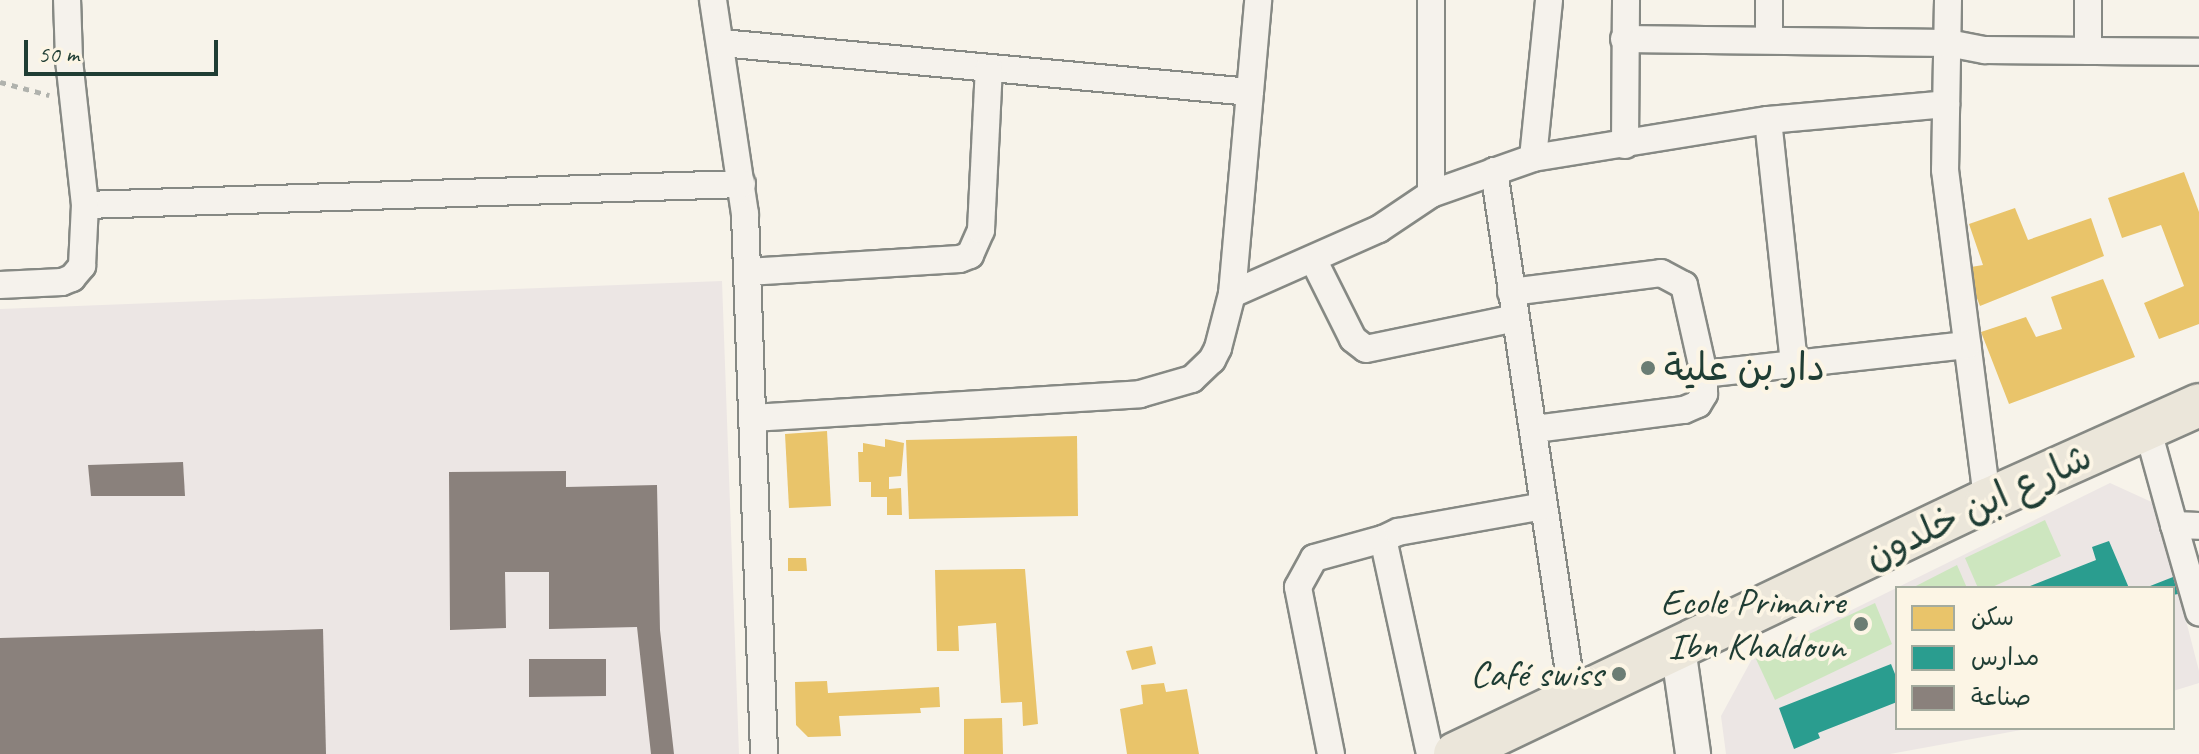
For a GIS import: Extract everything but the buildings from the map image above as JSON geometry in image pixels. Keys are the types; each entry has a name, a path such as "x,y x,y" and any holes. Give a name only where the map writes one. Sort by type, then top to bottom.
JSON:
{"main road":[{"name":"شارع ابن خلدون","path":"1455,754 1987,500 2199,405"}],"street":[{"path":"0,285 62,282 72,278 82,266 85,205 67,0"},
{"path":"713,0 742,184 764,754"},
{"path":"752,418 1140,394 1192,379 1212,360 1232,294 1258,0"},
{"path":"1431,0 1431,194"},
{"path":"1533,158 1549,0"},
{"path":"1625,145 1626,0"},
{"path":"1769,0 1769,40"},
{"path":"1948,0 1945,170 1987,500"},
{"path":"2088,0 2088,51"},
{"path":"1624,39 1948,43 1985,50 2199,52"},
{"path":"721,43 1250,92"},
{"path":"747,272 960,259 970,255 981,230 989,68"},
{"path":"1232,294 1379,229 1431,194 1533,158 1768,120 1946,104"},
{"path":"1768,120 1794,362"},
{"path":"1494,171 1573,699"},
{"path":"85,205 742,184"},
{"path":"1313,259 1353,339 1366,349 1374,351 1516,318"},
{"path":"1511,292 1649,272 1674,279 1684,285 1704,374 1704,394 1698,404 1684,410 1535,429"},
{"path":"1704,374 1967,345"},
{"path":"2147,427 2186,526 2199,612"},
{"path":"1331,754 1297,596 1298,587 1314,558 1398,532 1544,506"},
{"path":"1383,539 1430,754"},
{"path":"1678,648 1693,754"}],"path":[{"path":"0,82 74,104"}],"shaded area":[{"path":"722,281 739,754 0,754 0,309"},
{"name":"Ecole Primaire Ibn Khaldoun","path":"2110,483 2156,504 2199,671 2199,683 2175,690 2175,586 1900,586"},
{"name":"Ecole Primaire Ibn Khaldoun","path":"1895,589 1895,730 2021,730 1890,754 1726,754 1721,716 1752,659"}],"green space":[{"path":"2045,520 2061,556 1994,586 1977,586 1965,558"},
{"path":"1957,565 1966,586 1916,586"},
{"path":"1875,603 1892,644 1775,700 1756,659"}],"place":[{"name":"دار بن علية","path":"1648,368"},
{"name":"Ecole Primaire Ibn Khaldoun","path":"1861,624"},
{"name":"Café swiss","path":"1619,674"}]}
